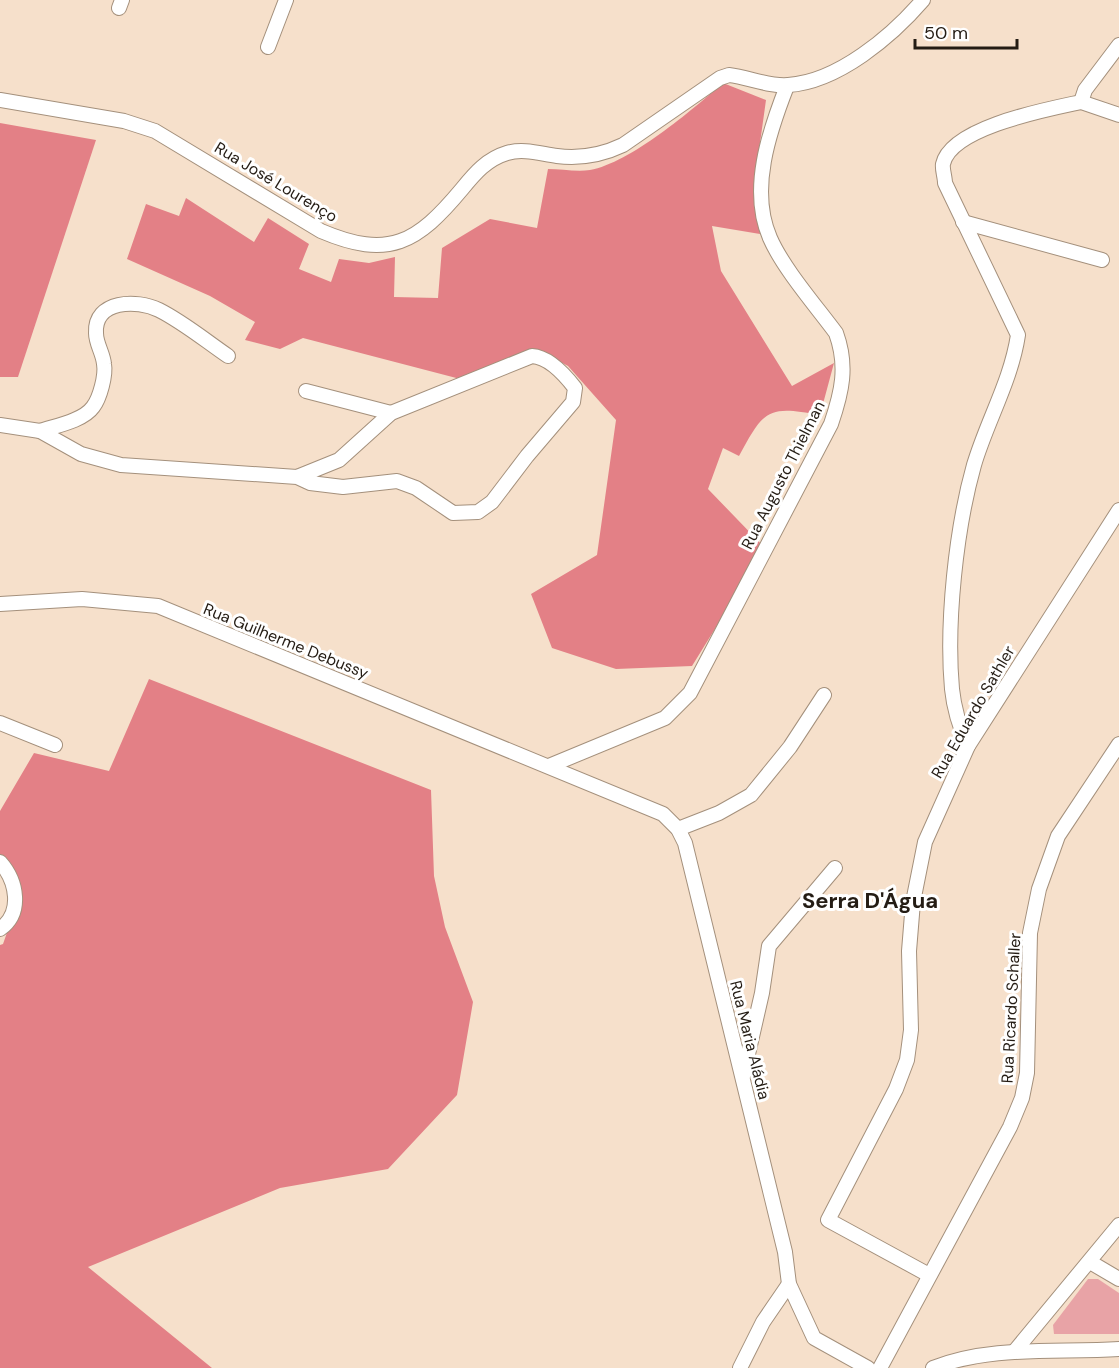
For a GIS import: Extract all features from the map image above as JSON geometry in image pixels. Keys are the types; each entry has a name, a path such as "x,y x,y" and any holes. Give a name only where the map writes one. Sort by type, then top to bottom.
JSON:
{"street":[{"path":"268,47 286,0"},
{"name":"Rua José Lourenço","path":"0,100 136,124 171,140 321,231 343,240 383,245 409,239 428,227 482,167 506,153 523,151 577,157 608,153 729,75 787,86 807,81 849,64 901,26 923,0"},
{"path":"1081,102 1085,90 1119,45"},
{"name":"Rua Augusto Thielman","path":"549,766 665,718 690,693 831,424 842,394 844,374 836,333 771,240 761,186 771,129 787,86"},
{"path":"968,746 959,723 952,690 953,598 957,563 974,465 1015,355 1018,335 945,183 943,164 952,149 976,130 1081,102 1119,115"},
{"path":"963,222 1102,260"},
{"path":"39,431 90,412 94,406 105,366 95,334 102,313 110,306 133,304 159,310 228,356"},
{"path":"0,425 39,431 81,454 121,465 297,477 310,483 343,487 397,481 416,489 453,513 478,512 492,502 573,402 576,394 567,378 556,368 532,356 391,413 339,460 297,477"},
{"path":"306,391 391,413"},
{"name":"Rua Eduardo Sathler","path":"930,1275 828,1220 896,1089 907,1060 911,1030 909,951 913,902 925,842 968,746 1119,510"},
{"name":"Rua Guilherme Debussy","path":"0,604 82,599 158,606 549,766"},
{"path":"549,766 663,814 678,829 719,813 751,795 790,747 824,695"},
{"path":"0,723 55,744"},
{"name":"Rua Ricardo Schaller","path":"880,1368 1010,1127 1022,1098 1027,1073 1030,933 1039,889 1058,836 1119,744"},
{"name":"Rua Maria Aládia","path":"678,829 685,843 785,1252 789,1284 814,1338 868,1368"},
{"path":"0,862 7,870 13,884 16,904 9,923 0,929"},
{"path":"742,1079 762,993 768,946 835,868"},
{"path":"1014,1352 1119,1224"},
{"path":"1090,1262 1119,1279"},
{"path":"740,1368 763,1322 789,1284"},
{"path":"933,1368 971,1357 1014,1352 1119,1349"}],"shaded area":[{"path":"723,83 766,100 755,179 760,234 712,226 721,271 792,386 834,363 820,415 778,411 762,420 739,456 723,448 708,489 765,548 692,666 616,669 552,648 531,594 597,555 616,420 568,366 536,349 464,380 303,338 280,349 245,340 255,322 210,296 127,259 146,204 179,216 186,198 254,242 268,218 309,244 299,269 331,282 339,259 369,263 395,257 394,297 438,298 442,248 490,219 537,228 548,169 590,170 623,157 660,134"},
{"path":"0,123 96,140 18,377 0,377"},
{"path":"149,679 431,790 434,876 445,927 473,1002 457,1095 388,1169 280,1188 88,1267 212,1368 0,1368 0,945 3,944 17,904 0,862 0,811 34,753 109,771"},
{"path":"1088,1279 1098,1279 1119,1293 1119,1334 1054,1334 1053,1325"}],"district":[{"name":"Serra D'Água","path":"870,900"}]}
